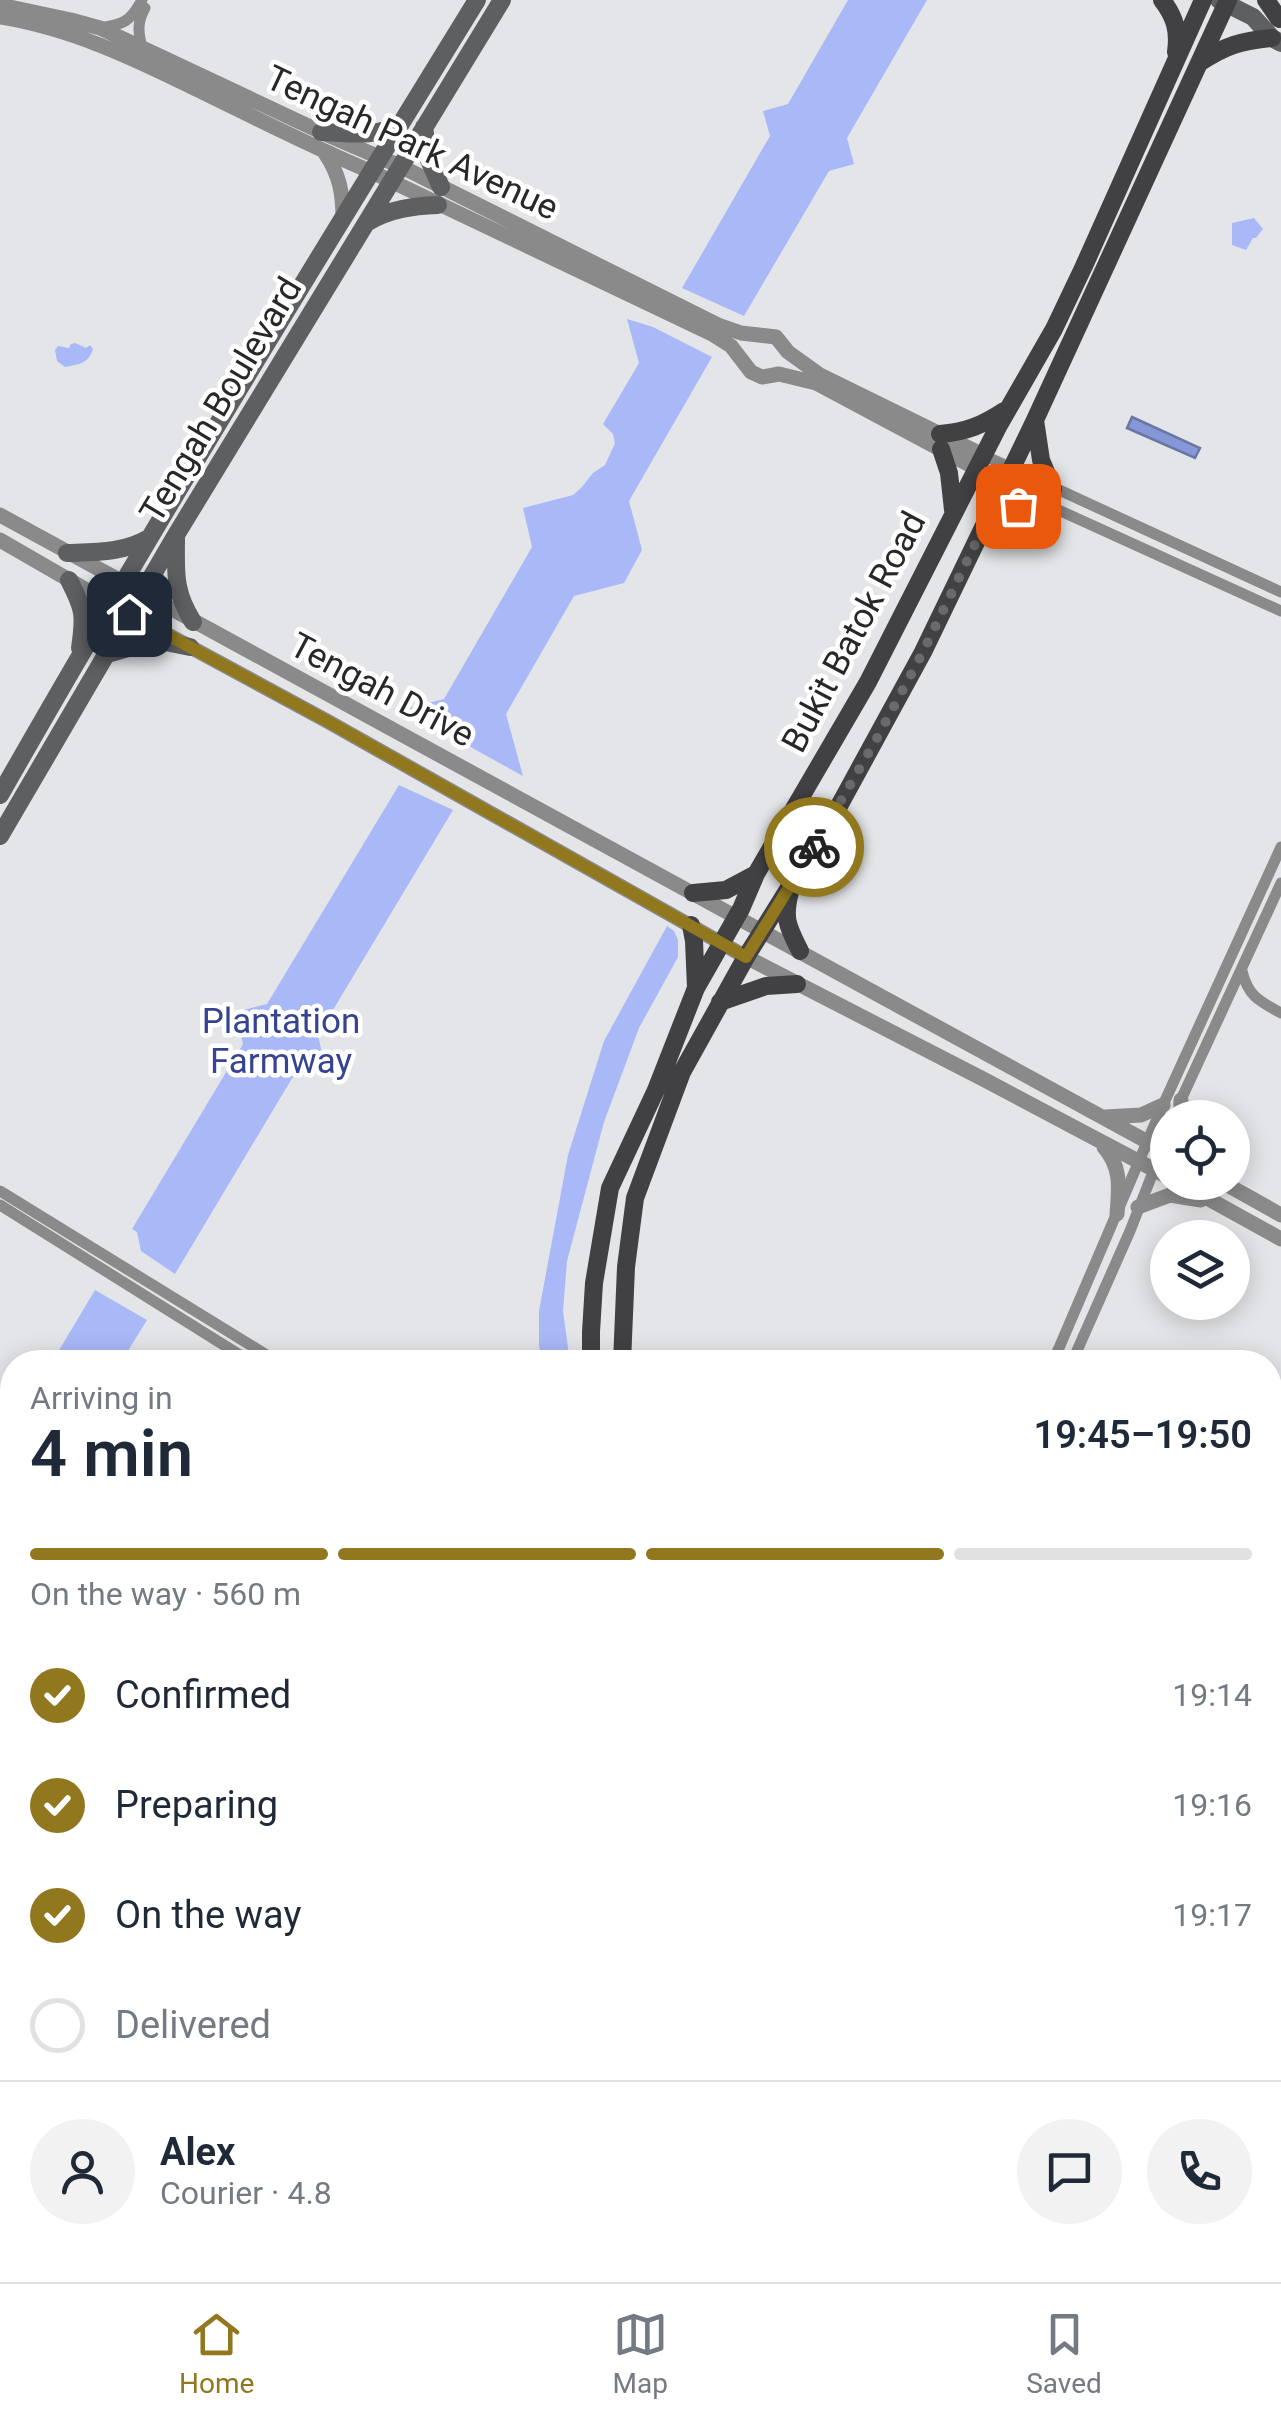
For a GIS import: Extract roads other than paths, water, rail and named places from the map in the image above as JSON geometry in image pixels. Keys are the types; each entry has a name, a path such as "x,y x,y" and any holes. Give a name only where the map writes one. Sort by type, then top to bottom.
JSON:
{"main road":[{"name":"Tengah Boulevard","path":"0,795 109,603 286,308 477,0"},
{"name":"Tengah Boulevard","path":"0,836 176,535 502,0"},
{"path":"1162,0 1178,30 1174,68"},
{"name":"Bukit Batok Road","path":"592,1350 594,1282 610,1188 656,1090 696,988 756,874 868,682 980,462 1054,328 1203,0"},
{"path":"1266,0 1280,19"},
{"path":"1228,1 1280,19"},
{"path":"1228,1 1253,17 1277,40"},
{"name":"Bukit Batok Road","path":"623,1350 626,1268 636,1198 682,1072 746,957 833,818 898,698 1035,420 1228,1"},
{"path":"1197,64 1240,42 1277,40"},
{"path":"321,132 376,133 401,124"},
{"path":"368,222 382,213 419,206 440,196 424,127"},
{"path":"953,516 953,494 941,442 986,423 1009,408"},
{"path":"981,532 1010,510 1048,496 1035,420"},
{"path":"176,535 177,586 193,622"},
{"path":"67,553 132,548 151,537"},
{"path":"69,580 82,606 84,625 78,658"},
{"path":"106,654 156,640 190,647"},
{"path":"868,682 887,682 898,698"},
{"path":"799,801 809,821 833,818"},
{"path":"693,893 726,890 756,874"},
{"path":"792,882 787,926 800,951"},
{"path":"691,925 696,988"},
{"path":"720,1002 766,986 797,984"}],"street":[{"path":"100,28 126,22 146,0"},
{"path":"142,48 138,19 146,0"},
{"name":"Tengah Park Avenue","path":"0,5 100,28 321,132 397,175 712,334 730,346 751,372 762,377 779,374 816,383 941,442"},
{"name":"Tengah Park Avenue","path":"0,17 80,37 127,55 325,152 376,164"},
{"path":"325,152 341,183 342,220"},
{"name":"Tengah Park Avenue","path":"440,196 718,326 740,334 776,338 820,375 980,462"},
{"path":"779,374 788,352"},
{"path":"980,462 1281,611"},
{"path":"1048,496 1281,592"},
{"name":"Tengah Drive","path":"0,515 1101,1117 1150,1139"},
{"name":"Tengah Drive","path":"0,540 721,944 1150,1167"},
{"path":"1165,1100 1281,846"},
{"path":"1181,1100 1281,882"},
{"path":"1242,970 1245,985 1260,1002 1281,1013"},
{"path":"1227,1004 1260,1002"},
{"path":"1101,1117 1141,1115 1150,1110"},
{"path":"1058,1350 1116,1214 1118,1170 1098,1141"},
{"path":"1116,1214 1150,1173"},
{"path":"1077,1350 1150,1177"},
{"path":"0,1191 258,1350"},
{"path":"1138,1207 1170,1195 1214,1202"},
{"path":"1250,1198 1281,1216"},
{"path":"1210,1200 1281,1239"},
{"path":"0,1205 232,1350"}],"park label":[{"name":"Plantation Farmway","path":"281,1041"}]}
